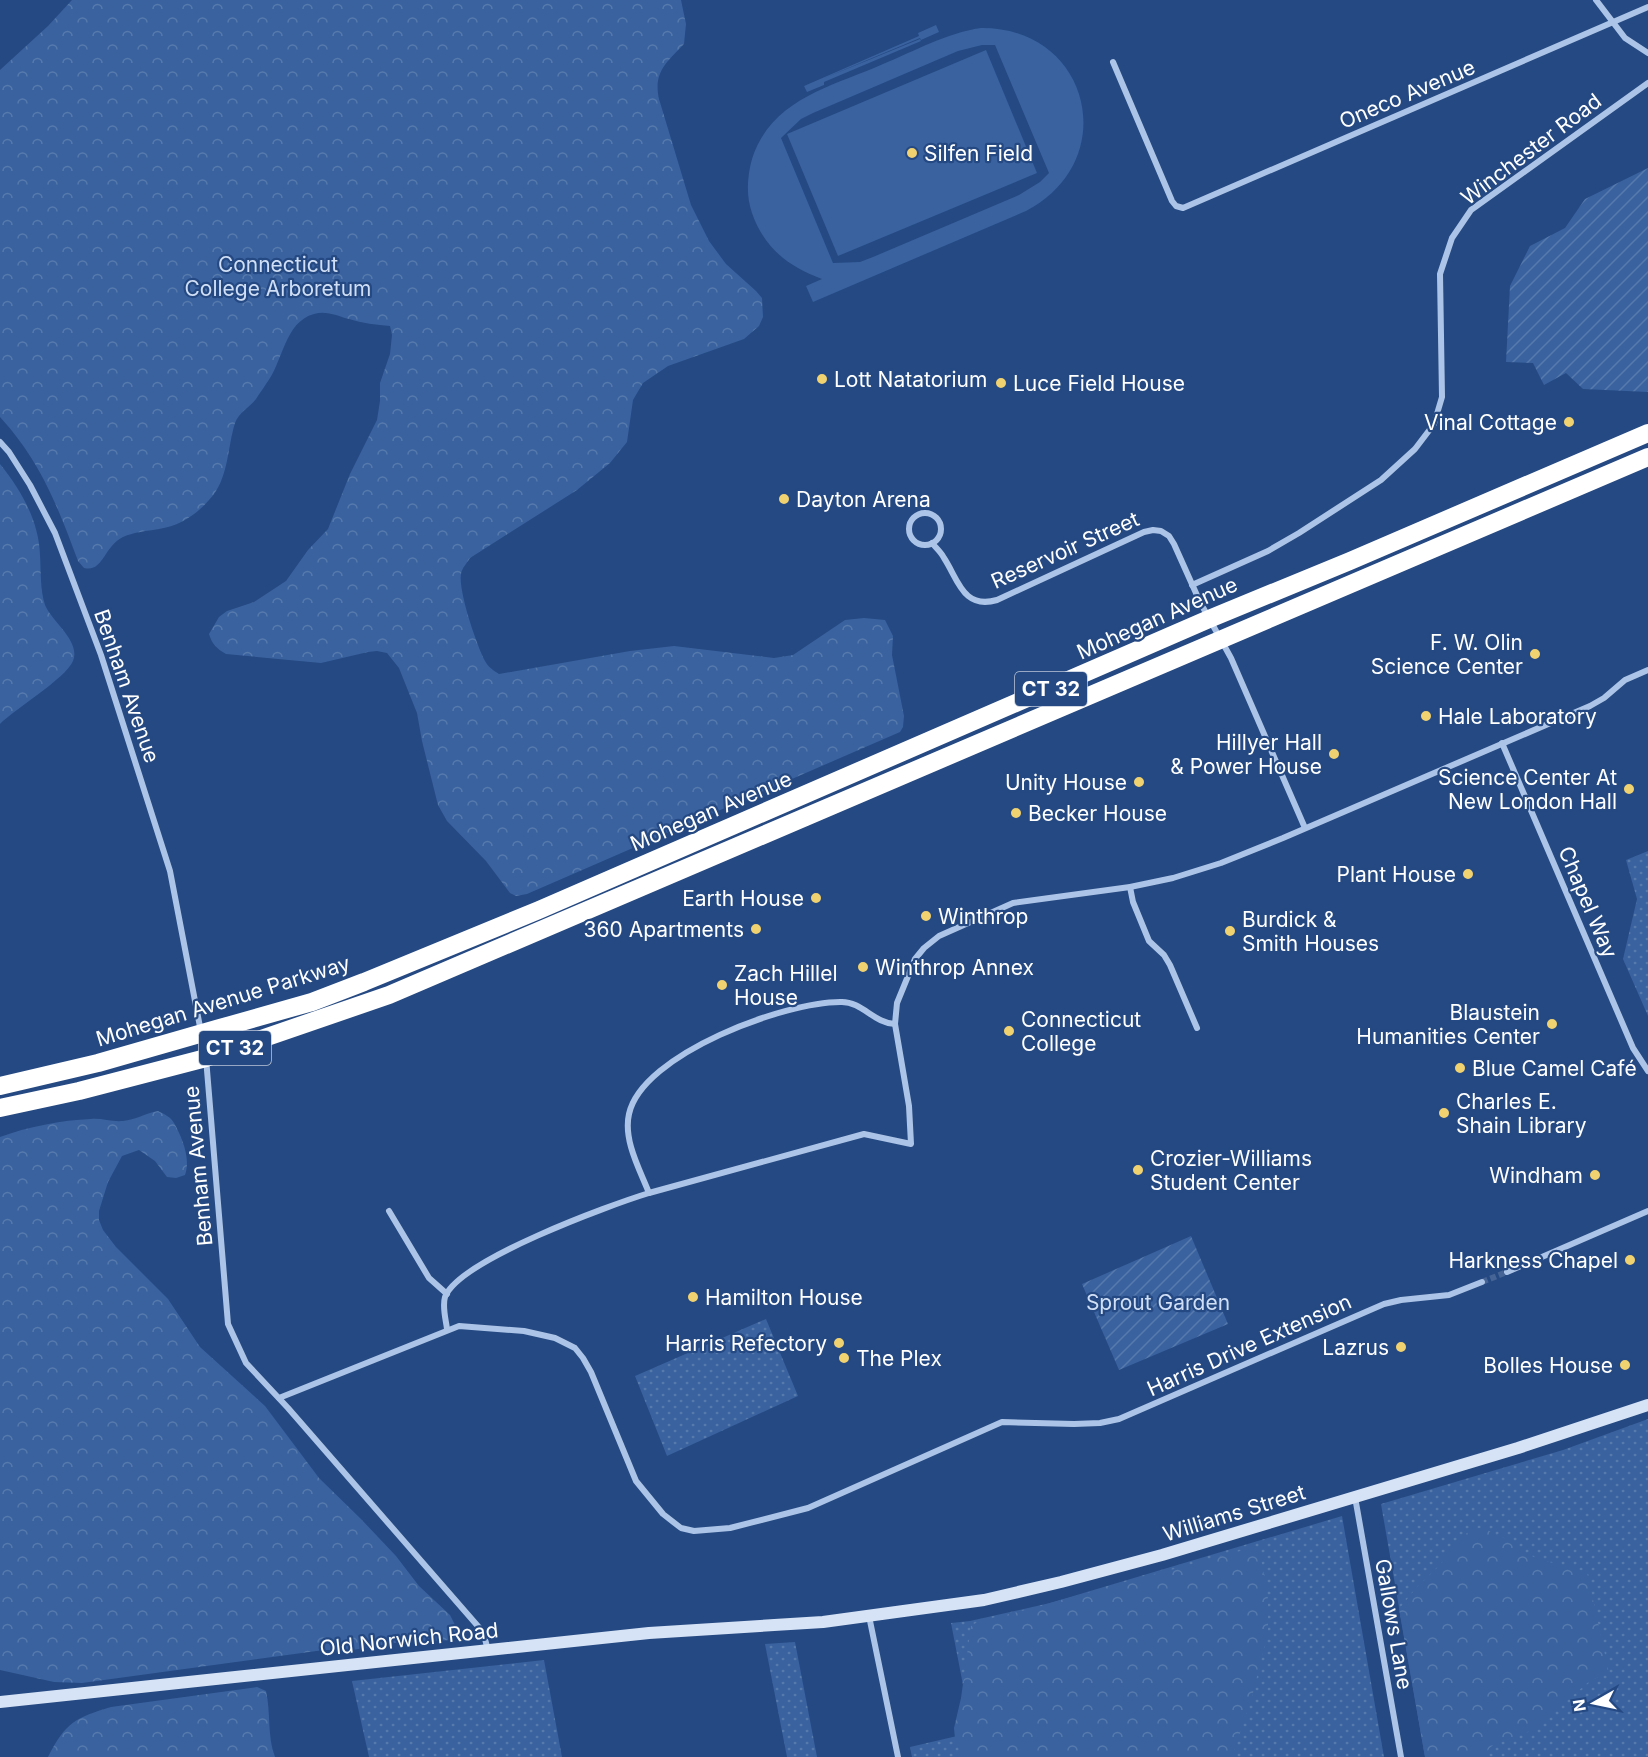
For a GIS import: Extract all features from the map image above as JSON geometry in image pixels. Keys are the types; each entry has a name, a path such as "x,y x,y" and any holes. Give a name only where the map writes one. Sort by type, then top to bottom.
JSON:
{"highway":[{"name":"Mohegan Avenue","path":"454,945 1209,619 1648,433"},
{"name":"Mohegan Avenue","path":"206,1058 389,995 1648,457"},
{"name":"Mohegan Avenue Parkway","path":"0,1086 98,1063 312,1002 454,945"},
{"name":"CT 32","path":"0,1108 78,1091 206,1058"}],"street":[{"path":"1596,0 1625,38 1648,53"},
{"name":"Oneco Avenue","path":"1113,62 1172,201 1179,208 1186,208 1648,7"},
{"name":"Winchester Road","path":"1192,585 1268,551 1299,533 1381,480 1415,449 1434,424 1442,397 1440,274 1452,238 1471,210 1648,82"},
{"name":"Benham Avenue","path":"0,442 30,485 55,533 101,655 170,871 206,1058 228,1324 246,1363 483,1632 488,1651"},
{"path":"919,513 933,514 940,522 941,532 932,543 920,544 910,536 909,523 919,513"},
{"name":"Reservoir Street","path":"932,543 944,557 964,594 985,602 997,600 1140,533 1153,530 1164,533 1170,539 1221,639 1305,828"},
{"path":"447,1329 444,1303 447,1294 459,1280 514,1247 616,1204 864,1134 911,1143 909,1106 895,1024 900,992 911,965 924,948 939,936 1013,903 1130,887 1173,878 1221,863 1590,706 1604,698 1625,680 1648,670"},
{"name":"Chapel Way","path":"1502,743 1633,1048 1648,1071"},
{"path":"1130,887 1133,902 1149,941 1164,955 1170,965 1197,1028"},
{"path":"649,1193 630,1140 629,1114 635,1100 651,1078 680,1056 741,1027 796,1007 846,1002 855,1004 881,1022 895,1024"},
{"path":"389,1211 429,1278 447,1294"},
{"path":"1507,1272 1648,1211"},
{"name":"Harris Drive Extension","path":"279,1398 459,1326 524,1331 555,1338 574,1348 583,1358 591,1372 636,1481 663,1514 681,1528 694,1531 730,1528 817,1505 1005,1421 1074,1424 1100,1423 1119,1419 1384,1304 1449,1295 1482,1282"},
{"name":"Williams Street","path":"823,1622 984,1600 1061,1582 1162,1555 1518,1449 1648,1405"},
{"name":"Gallows Lane","path":"1354,1496 1401,1757"},
{"path":"869,1616 898,1757"},
{"name":"Old Norwich Road","path":"0,1702 650,1633 823,1622"}],"green space":[{"name":"Connecticut College Arboretum","path":"72,0 681,0 686,24 684,44 667,62 660,74 659,99 691,205 709,241 726,264 762,298 763,317 759,326 744,339 668,366 643,383 633,400 627,442 610,463 577,490 470,558 463,568 461,582 469,618 485,661 499,674 630,651 674,646 774,658 793,655 845,620 864,618 885,620 893,636 892,655 904,716 900,732 527,894 516,896 510,893 486,861 447,821 438,805 417,713 399,668 387,653 368,652 321,663 226,654 215,646 209,634 219,617 227,611 254,602 286,581 308,550 328,529 350,474 377,420 380,383 390,354 392,335 390,326 359,322 332,314 314,314 304,318 296,325 272,375 256,399 237,419 224,473 216,492 204,505 187,519 173,525 123,537 112,546 95,567 84,568 78,561 55,503 37,468 27,451 0,417 0,70 48,26"},
{"path":"936,25 939,32 921,40 920,38 822,79 920,39 921,41 824,82 824,85 807,92 804,86 919,36 918,33"},
{"path":"981,28 1018,33 1048,49 1069,72 1081,100 1083,130 1075,161 1056,188 1026,211 813,302 806,286 822,279 799,269 779,255 763,236 750,207 749,173 752,159 761,139 773,122 805,98 931,43 968,30","holes":["982,45 995,45 1049,173 1040,182 1019,195 873,257 860,262 833,263 781,138 801,119 813,113 958,51"]},
{"name":"Silfen Field","path":"986,50 1037,173 838,256 787,134"},
{"path":"1648,168 1648,392 1583,389 1566,373 1544,385 1533,363 1506,362 1510,286 1530,246 1565,228 1585,199"},
{"path":"0,464 28,506 39,542 43,599 70,639 74,654 73,661 68,668 51,685 0,724"},
{"path":"1648,851 1648,1016 1623,959 1637,899 1626,860"},
{"path":"158,1111 171,1119 180,1135 187,1162 185,1175 176,1178 167,1177 155,1161 139,1150 122,1156 108,1182 99,1211 99,1220 103,1230 116,1247 168,1299 200,1347 265,1406 319,1478 396,1556 419,1586 450,1615 459,1633 453,1640 401,1642 352,1650 324,1650 82,1683 54,1682 0,1670 0,1137 57,1122 95,1119 123,1121"},
{"name":"Sprout Garden","path":"1191,1236 1228,1324 1119,1370 1082,1284"},
{"path":"766,1319 798,1396 667,1456 635,1376"},
{"path":"1648,1419 1648,1757 1425,1757 1381,1504 1563,1450"},
{"path":"1342,1516 1384,1757 912,1757 910,1747 970,1733 970,1721 951,1623 970,1621 1050,1603"},
{"path":"1483,1528 1538,1559 1587,1572 1609,1673 1591,1680 1532,1730 1514,1738 1497,1741 1481,1757 1425,1757 1399,1609 1464,1535 1473,1529"},
{"path":"1251,1548 1259,1555 1262,1564 1268,1599 1268,1631 1252,1697 1232,1757 962,1757 955,1739 954,1728 961,1698 971,1626 979,1621 1039,1607"},
{"path":"795,1642 817,1757 787,1757 765,1644"},
{"path":"544,1660 562,1757 369,1757 352,1681"},
{"path":"257,1687 266,1691 271,1741 275,1757 48,1757 66,1729 80,1718 99,1711 111,1707"}],"tunnel":[{"path":"1482,1282 1507,1272"}],"place":[{"name":"Silfen Field","path":"912,153"},
{"name":"Lott Natatorium","path":"822,379"},
{"name":"Luce Field House","path":"1001,383"},
{"name":"Vinal Cottage","path":"1569,422"},
{"name":"Dayton Arena","path":"784,499"},
{"name":"F. W. Olin Science Center","path":"1535,654"},
{"name":"Hale Laboratory","path":"1426,716"},
{"name":"Hillyer Hall & Power House","path":"1334,754"},
{"name":"Unity House","path":"1139,782"},
{"name":"Science Center At New London Hall","path":"1629,789"},
{"name":"Becker House","path":"1016,813"},
{"name":"Plant House","path":"1468,874"},
{"name":"Earth House","path":"816,898"},
{"name":"Winthrop","path":"926,916"},
{"name":"360 Apartments","path":"756,929"},
{"name":"Burdick & Smith Houses","path":"1230,931"},
{"name":"Winthrop Annex","path":"863,967"},
{"name":"Zach Hillel House","path":"722,985"},
{"name":"Blaustein Humanities Center","path":"1552,1024"},
{"name":"Connecticut College","path":"1009,1031"},
{"name":"Blue Camel Café","path":"1460,1068"},
{"name":"Charles E. Shain Library","path":"1444,1113"},
{"name":"Crozier-Williams Student Center","path":"1138,1170"},
{"name":"Windham","path":"1595,1175"},
{"name":"Harkness Chapel","path":"1630,1260"},
{"name":"Hamilton House","path":"693,1297"},
{"name":"Harris Refectory","path":"839,1343"},
{"name":"Lazrus","path":"1401,1347"},
{"name":"The Plex","path":"844,1358"},
{"name":"Bolles House","path":"1625,1365"}]}
